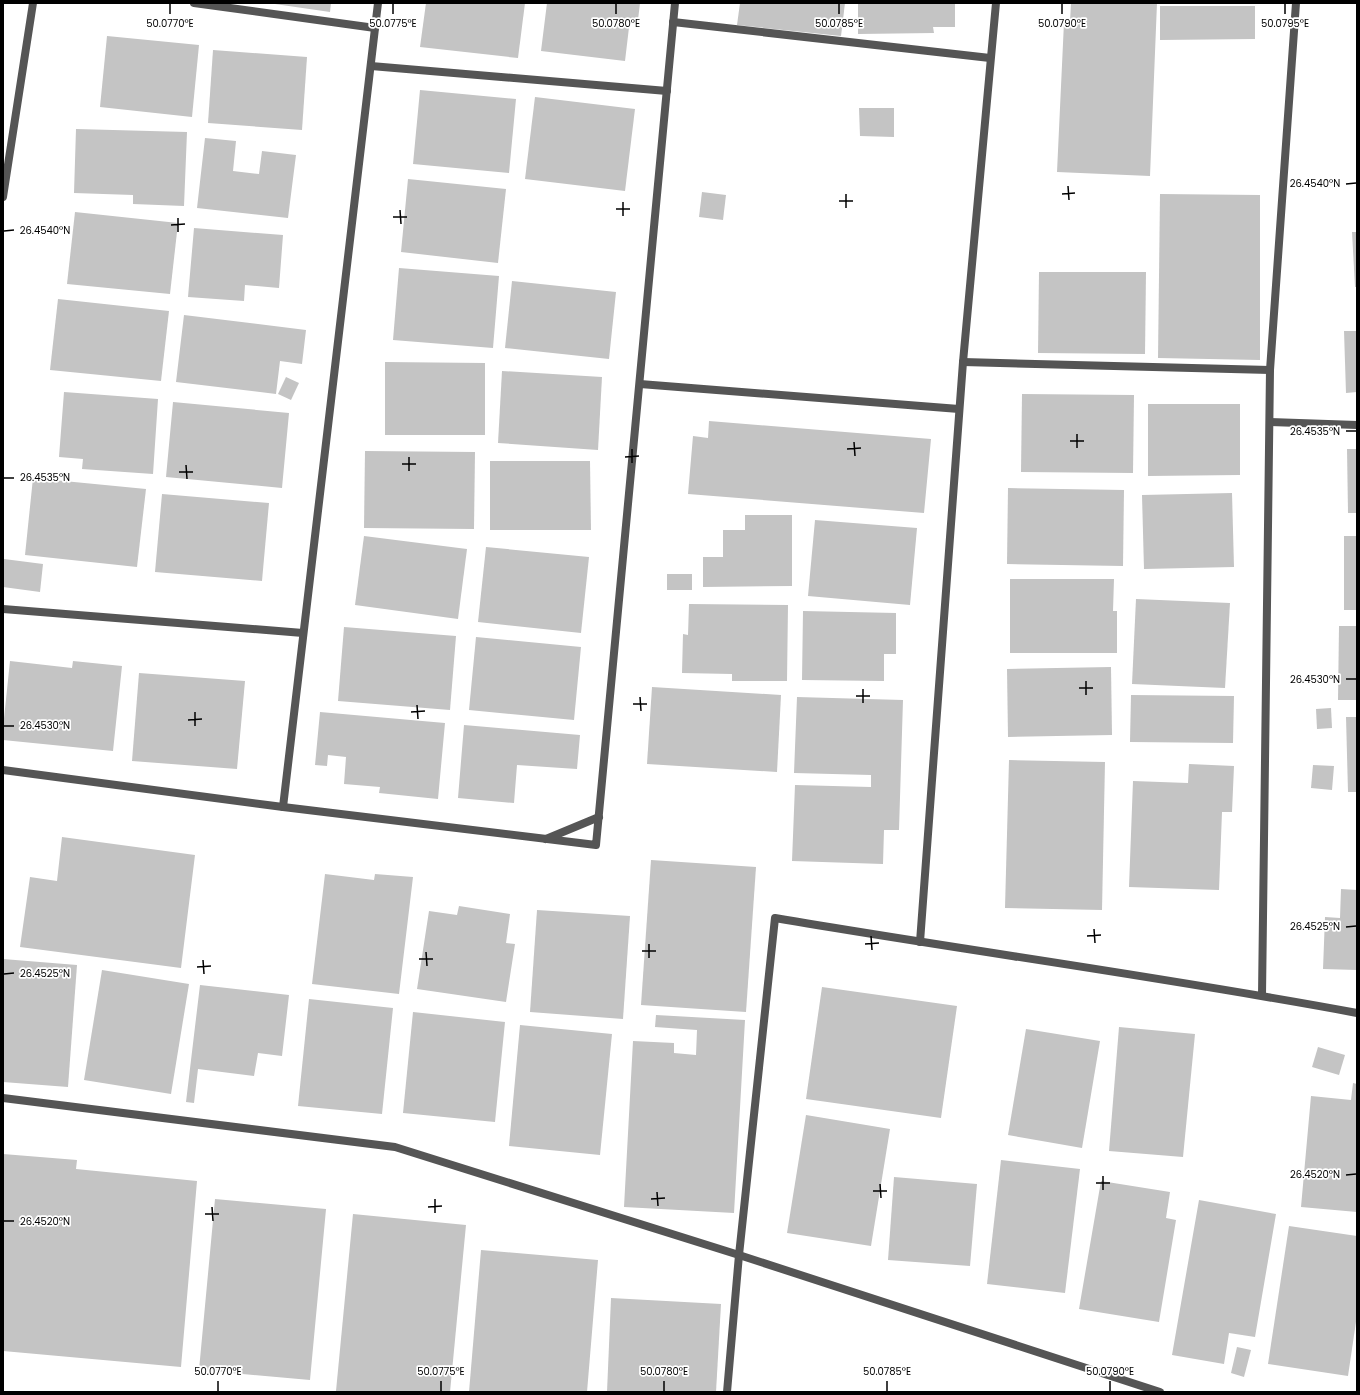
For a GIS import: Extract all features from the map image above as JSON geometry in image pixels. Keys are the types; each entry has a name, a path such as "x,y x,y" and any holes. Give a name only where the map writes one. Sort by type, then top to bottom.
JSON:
{"street":[{"path":"3,197 33,3"},
{"path":"194,3 375,28"},
{"path":"283,807 378,3"},
{"path":"3,770 283,807 596,845 675,3"},
{"path":"920,942 959,409 996,3"},
{"path":"1262,995 1270,370 1296,3"},
{"path":"673,22 990,58"},
{"path":"371,66 667,91"},
{"path":"963,362 1270,370"},
{"path":"640,384 959,409"},
{"path":"1270,422 1357,425"},
{"path":"3,609 304,633"},
{"path":"545,839 599,817"},
{"path":"727,1392 739,1255 775,918 1262,995 1357,1013"},
{"path":"3,1098 395,1147 739,1255 1160,1392"}],"building":[{"path":"268,3 331,3 330,12"},
{"path":"426,3 525,3 518,58 420,47"},
{"path":"547,3 640,3 638,20 630,19 625,61 541,51"},
{"path":"740,3 845,3 841,36 737,25"},
{"path":"858,3 955,3 955,27 933,27 934,33 858,34"},
{"path":"1071,3 1157,3 1150,176 1057,172 1064,22 1070,22"},
{"path":"1160,6 1255,6 1255,39 1160,40"},
{"path":"107,36 199,45 192,117 100,107"},
{"path":"213,50 307,57 302,130 208,123"},
{"path":"420,90 516,99 509,173 413,164"},
{"path":"535,97 635,109 625,191 525,179"},
{"path":"859,108 894,108 894,137 860,136"},
{"path":"76,129 187,132 184,206 133,204 133,195 74,193"},
{"path":"205,138 236,141 233,171 259,174 262,151 296,155 288,218 197,208"},
{"path":"408,179 506,189 498,263 401,252"},
{"path":"702,192 726,195 723,220 699,217"},
{"path":"1160,194 1260,195 1260,360 1158,358"},
{"path":"75,212 178,223 170,294 67,284"},
{"path":"194,228 283,235 279,288 245,285 244,301 188,297"},
{"path":"1352,232 1357,232 1357,287 1355,287"},
{"path":"399,268 499,276 493,348 393,340"},
{"path":"1039,272 1146,272 1145,354 1038,353"},
{"path":"512,281 616,292 609,359 505,348"},
{"path":"58,299 169,311 161,381 50,370"},
{"path":"184,315 306,330 302,364 280,361 276,394 176,382"},
{"path":"1344,331 1357,331 1357,392 1346,393"},
{"path":"385,362 485,363 485,435 385,435"},
{"path":"502,371 602,377 598,450 498,443"},
{"path":"286,377 299,383 291,400 278,394"},
{"path":"64,392 158,399 153,474 82,469 83,459 59,457"},
{"path":"1022,394 1134,395 1133,473 1021,472"},
{"path":"173,402 289,413 282,488 166,477"},
{"path":"1148,404 1240,404 1240,475 1148,476"},
{"path":"709,421 931,439 924,513 688,494 693,436 708,438"},
{"path":"1347,449 1357,449 1357,513 1348,513"},
{"path":"365,451 475,452 474,529 364,528"},
{"path":"490,461 590,461 591,530 490,530"},
{"path":"33,478 146,489 137,567 25,555"},
{"path":"1008,488 1124,490 1123,566 1007,564"},
{"path":"1232,493 1234,567 1144,569 1142,495"},
{"path":"162,494 269,503 262,581 155,572"},
{"path":"745,515 792,515 792,586 703,587 703,557 723,557 723,530 745,530"},
{"path":"815,520 917,528 910,605 808,596"},
{"path":"364,536 467,549 458,619 355,605"},
{"path":"1344,536 1357,536 1357,610 1344,610"},
{"path":"486,547 589,557 581,633 478,622"},
{"path":"4,559 43,564 40,592 3,587"},
{"path":"667,574 692,574 692,590 667,590"},
{"path":"1010,579 1114,579 1113,611 1117,611 1117,653 1010,653"},
{"path":"1136,599 1230,603 1225,688 1132,684"},
{"path":"689,604 788,605 787,681 732,681 732,674 682,673 683,634 688,635"},
{"path":"803,611 896,613 896,654 884,654 884,681 802,680"},
{"path":"1339,626 1357,626 1357,700 1338,700"},
{"path":"344,627 456,636 450,710 338,701"},
{"path":"476,637 581,647 574,720 469,710"},
{"path":"10,661 72,668 73,661 122,666 113,751 3,740"},
{"path":"1111,667 1112,735 1008,737 1007,669"},
{"path":"139,673 245,681 237,769 132,761"},
{"path":"652,687 781,695 777,772 647,764"},
{"path":"1131,695 1234,696 1233,743 1130,742"},
{"path":"797,697 903,700 899,830 884,830 883,864 792,861 795,785 871,787 871,775 794,773"},
{"path":"1331,708 1332,728 1317,729 1316,709"},
{"path":"320,712 445,723 438,799 379,793 380,787 344,784 346,757 328,755 327,766 315,765"},
{"path":"1346,717 1357,717 1357,792 1348,792"},
{"path":"464,725 580,735 577,769 517,765 514,803 458,798"},
{"path":"1009,760 1105,762 1102,910 1005,908"},
{"path":"1189,764 1234,766 1232,812 1222,812 1219,890 1129,887 1133,781 1188,783"},
{"path":"1313,765 1334,766 1332,790 1311,788"},
{"path":"62,837 195,855 181,968 20,947 30,877 57,881"},
{"path":"651,860 756,867 746,1012 641,1005"},
{"path":"325,874 374,880 375,874 413,877 399,994 312,984"},
{"path":"1341,889 1357,890 1357,970 1323,969 1325,917 1340,918"},
{"path":"459,906 510,914 506,943 515,944 506,1002 417,989 429,911 457,915"},
{"path":"537,910 630,916 623,1019 530,1012"},
{"path":"3,959 77,965 68,1087 3,1082"},
{"path":"102,970 189,984 171,1094 84,1080"},
{"path":"200,985 289,995 282,1056 258,1053 254,1076 198,1069 194,1103 186,1102"},
{"path":"822,987 957,1006 941,1118 806,1099"},
{"path":"309,999 393,1008 382,1114 298,1106"},
{"path":"413,1012 505,1022 495,1122 403,1113"},
{"path":"656,1015 745,1020 734,1213 624,1207 633,1041 674,1043 674,1053 696,1055 697,1030 655,1027"},
{"path":"520,1025 612,1034 600,1155 509,1146"},
{"path":"1119,1027 1195,1034 1183,1157 1109,1151"},
{"path":"1026,1029 1100,1041 1082,1148 1008,1135"},
{"path":"1318,1047 1345,1055 1339,1075 1312,1067"},
{"path":"1353,1083 1357,1084 1357,1212 1301,1207 1311,1096 1351,1100"},
{"path":"806,1115 890,1129 871,1246 787,1233"},
{"path":"3,1154 77,1160 76,1169 197,1181 181,1367 3,1351"},
{"path":"1001,1160 1080,1169 1065,1293 987,1284"},
{"path":"894,1177 977,1184 970,1266 888,1260"},
{"path":"1101,1181 1170,1192 1166,1218 1176,1220 1159,1322 1079,1309"},
{"path":"215,1199 326,1209 310,1380 199,1370"},
{"path":"1199,1200 1276,1214 1255,1337 1229,1333 1224,1364 1172,1355"},
{"path":"353,1214 466,1225 450,1392 336,1391"},
{"path":"1289,1226 1357,1236 1357,1315 1348,1376 1268,1364"},
{"path":"481,1250 598,1260 587,1392 469,1392"},
{"path":"611,1298 721,1304 716,1392 607,1392"},
{"path":"1237,1347 1251,1350 1244,1377 1231,1373"}]}
